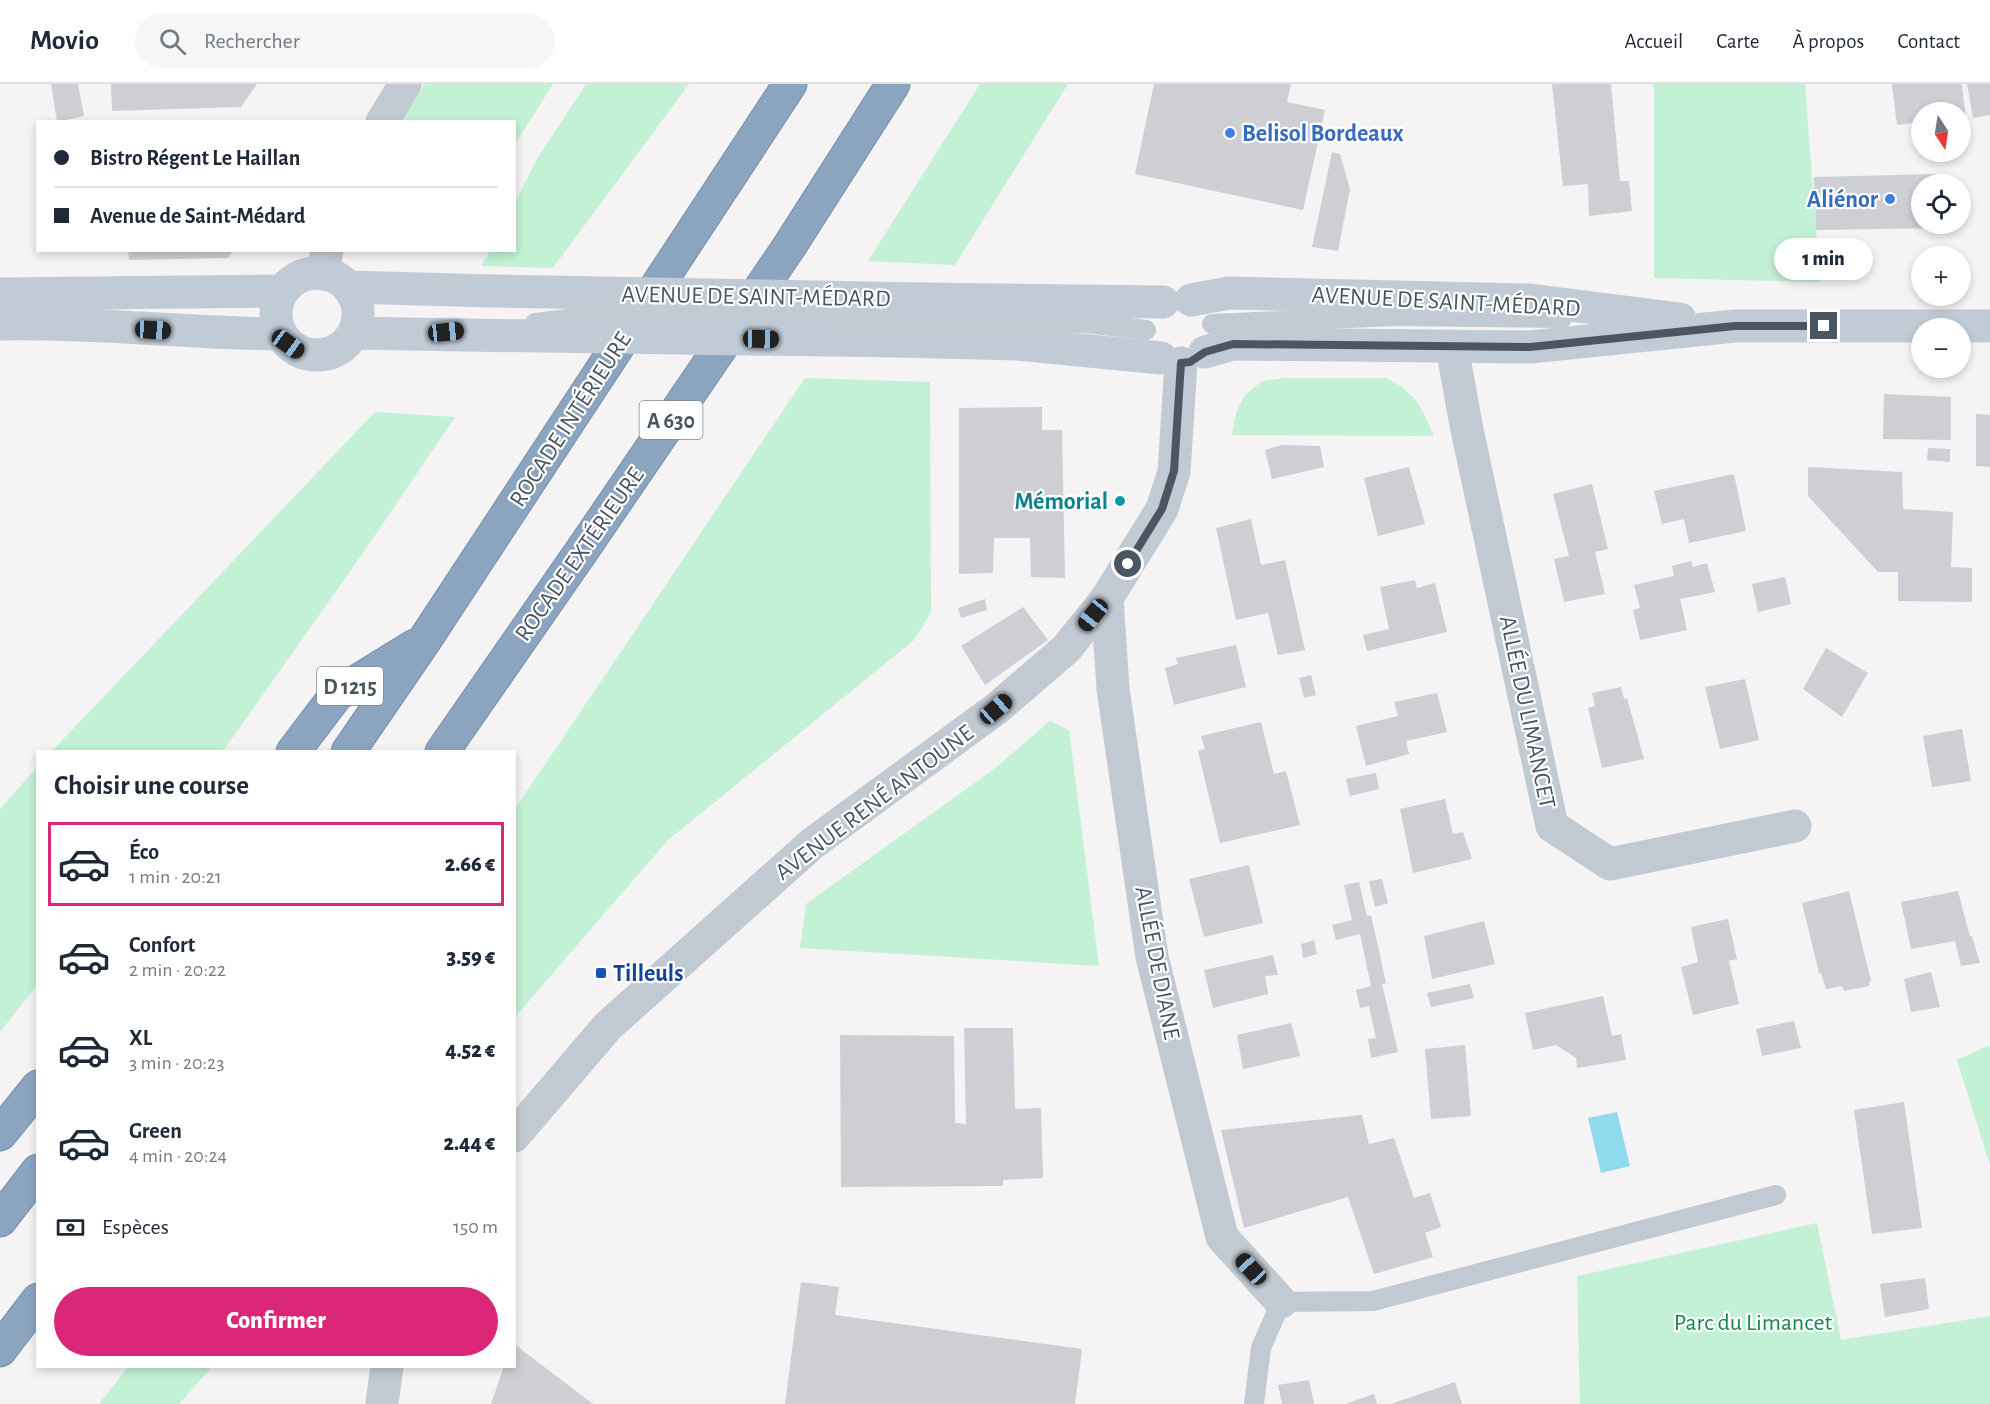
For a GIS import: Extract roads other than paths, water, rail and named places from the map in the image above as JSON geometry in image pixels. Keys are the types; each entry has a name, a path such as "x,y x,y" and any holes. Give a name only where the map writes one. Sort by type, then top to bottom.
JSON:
{"highway":[{"name":"ROCADE INTÉRIEURE","path":"349,750 424,641 790,84"},
{"name":"ROCADE EXTÉRIEURE","path":"443,750 584,549 789,247 893,84"},
{"name":"D 1215","path":"295,750 337,694 424,641"},
{"path":"0,1134 36,1089"},
{"path":"0,1220 36,1174"},
{"path":"0,1350 36,1303"}],"main road":[{"path":"333,270 355,297 358,321 354,333 336,351 324,355 311,355 298,351 280,334 276,323 275,312 283,291 301,276 333,270"},
{"name":"AVENUE DE SAINT-MÉDARD","path":"333,270 493,291 911,320 1018,344 1530,347 1735,326 1990,326"},
{"path":"0,294 283,291"},
{"name":"AVENUE DE SAINT-MÉDARD","path":"354,333 429,334 911,320 1177,301 1229,293 1530,300 1735,326"},
{"path":"1177,301 1204,308 1181,345 1149,318 1154,309 1177,301"},
{"path":"0,324 54,323 211,333 280,334"}],"street":[{"path":"383,120 405,84"},
{"name":"AVENUE RENÉ ANTOUNE","path":"516,1134 608,1026 813,843 1005,701 1066,648 1107,598 1162,509 1174,471 1181,345"},
{"name":"ALLÉE DU LIMANCET","path":"1452,346 1466,425 1552,826 1610,864 1795,826"},
{"name":"ALLÉE DE DIANE","path":"1107,598 1113,689 1152,957 1222,1237 1281,1302"},
{"path":"382,1404 387,1368"}],"lane":[{"name":"AVENUE DE SAINT-MÉDARD","path":"1181,345 1406,316 1541,317 1735,326"},
{"path":"1254,1404 1261,1348 1281,1302 1373,1301 1776,1195"}],"water":[{"path":"1617,1112 1630,1166 1601,1173 1588,1118"}],"place":[{"name":"Belisol Bordeaux","path":"1230,133"},
{"name":"Aliénor","path":"1890,199"},
{"name":"Mémorial","path":"1120,501"},
{"name":"Tilleuls","path":"601,973"}],"park label":[{"name":"Parc du Limancet","path":"1753,1322"}]}
